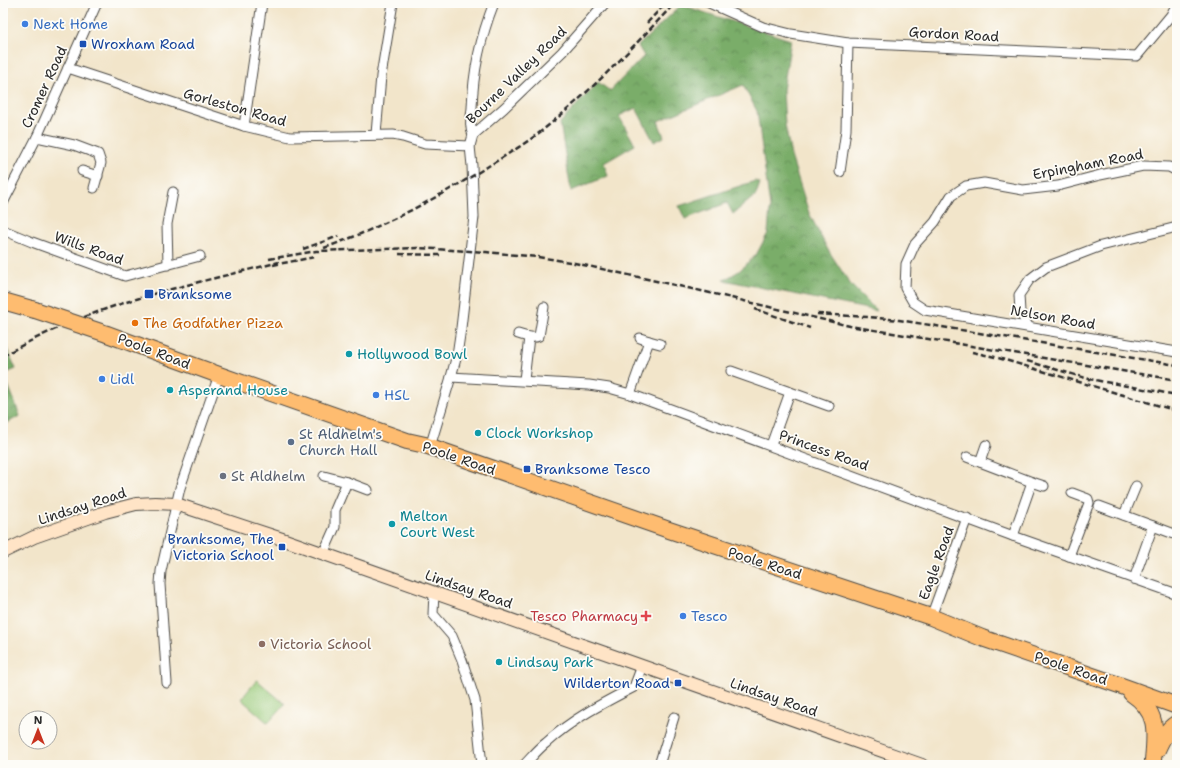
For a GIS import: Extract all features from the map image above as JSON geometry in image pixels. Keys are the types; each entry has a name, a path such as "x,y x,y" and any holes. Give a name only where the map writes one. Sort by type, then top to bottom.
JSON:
{"highway":[{"name":"Poole Road","path":"3,300 107,334 219,375 394,436 400,436 422,445 668,530 931,617 982,638 1177,706"},
{"name":"Poole Road","path":"1119,685 1140,699 1149,709 1154,720 1155,741 1152,762"},
{"path":"1152,762 1165,733 1170,727 1177,724"}],"street":[{"name":"Cromer Road","path":"3,203 37,137 97,3"},
{"path":"244,126 262,3"},
{"path":"376,134 381,76 393,3"},
{"path":"473,136 471,129 472,102 478,57 487,22 494,3"},
{"name":"Bourne Valley Road","path":"422,445 440,413 457,355 474,217 470,146 473,136 562,52 605,3"},
{"name":"Gordon Road","path":"709,3 763,27 791,34 848,42 1137,56 1171,16 1177,4"},
{"path":"840,172 846,130 848,42"},
{"name":"Gorleston Road","path":"68,68 244,126 290,137 338,137 376,134 403,137 425,144 470,146"},
{"path":"37,137 74,145 98,154 101,163 94,188"},
{"name":"Erpingham Road","path":"925,310 913,302 905,288 906,264 916,244 935,222 951,196 966,186 984,183 1023,190 1058,186 1143,166 1169,167 1177,171"},
{"path":"82,171 98,176"},
{"path":"168,265 167,224 173,192"},
{"path":"1028,326 1020,312 1019,295 1030,279 1046,267 1101,246 1177,227"},
{"name":"Wills Road","path":"3,230 126,276 200,256"},
{"path":"518,334 536,338 539,336 544,307"},
{"name":"Nelson Road","path":"925,310 1177,352"},
{"path":"524,380 529,337"},
{"path":"640,338 660,344"},
{"path":"630,394 649,341"},
{"path":"731,371 828,406"},
{"path":"167,683 160,584 161,571 176,504 219,375"},
{"name":"Princess Road","path":"451,377 524,380 589,385 609,388 630,394 1013,536 1177,594"},
{"path":"771,445 790,392"},
{"path":"980,462 986,445"},
{"path":"967,457 1044,486"},
{"path":"324,476 347,482 368,490"},
{"path":"323,554 335,527 335,510 347,482"},
{"path":"1013,536 1032,482"},
{"path":"1124,515 1136,486"},
{"path":"1069,556 1089,503 1088,499 1072,493"},
{"name":"Lindsay Road","path":"3,552 34,537 119,508 149,503 176,504 323,554 922,765"},
{"path":"1098,506 1177,535"},
{"name":"Eagle Road","path":"931,617 967,518"},
{"path":"1134,579 1152,526"},
{"path":"434,593 433,614 452,636 462,660 475,700 482,765"},
{"path":"524,765 545,743 574,720 602,703 634,687 642,666"},
{"path":"659,765 674,717"}],"green space":[{"path":"681,5 791,40 783,90 785,125 791,156 809,213 828,250 851,285 877,311 724,280 739,271 756,255 768,233 770,207 757,111 743,85 658,121 664,137 654,142 636,108 619,116 635,145 604,163 608,176 571,191 560,123 598,82 610,91 644,56 638,46"},
{"path":"755,181 760,183 756,195 733,214 727,203 685,219 679,206"},
{"path":"3,340 16,369 4,374 20,416 3,425"},
{"path":"257,680 285,704 268,723 241,699"}],"railway":[{"path":"647,23 666,3"},
{"path":"324,248 384,224 423,204 479,172 528,141 554,121 590,89 675,3"},
{"path":"303,249 339,236"},
{"path":"269,259 316,251 417,248 538,257 570,262 706,292 850,326 1177,380"},
{"path":"399,254 440,255"},
{"path":"273,265 315,257"},
{"path":"3,356 49,332 102,310 177,288 279,262"},
{"path":"755,309 810,328"},
{"path":"817,314 899,320 1177,365"},
{"path":"972,352 995,357 1177,411"},
{"path":"1027,361 1089,379 1177,395"}],"place":[{"name":"Next Home","path":"25,24"},
{"name":"Wroxham Road","path":"83,44"},
{"name":"Branksome","path":"149,294"},
{"name":"The Godfather Pizza","path":"135,323"},
{"name":"Hollywood Bowl","path":"349,354"},
{"name":"Lidl","path":"102,379"},
{"name":"Asperand House","path":"170,390"},
{"name":"HSL","path":"376,395"},
{"name":"Clock Workshop","path":"478,433"},
{"name":"St Aldhelm's Church Hall","path":"291,442"},
{"name":"Branksome Tesco","path":"527,469"},
{"name":"St Aldhelm","path":"223,476"},
{"name":"Melton Court West","path":"392,524"},
{"name":"Branksome, The Victoria School","path":"282,547"},
{"name":"Tesco Pharmacy","path":"646,616"},
{"name":"Tesco","path":"683,616"},
{"name":"Victoria School","path":"262,644"},
{"name":"Lindsay Park","path":"499,662"},
{"name":"Wilderton Road","path":"678,683"}]}
